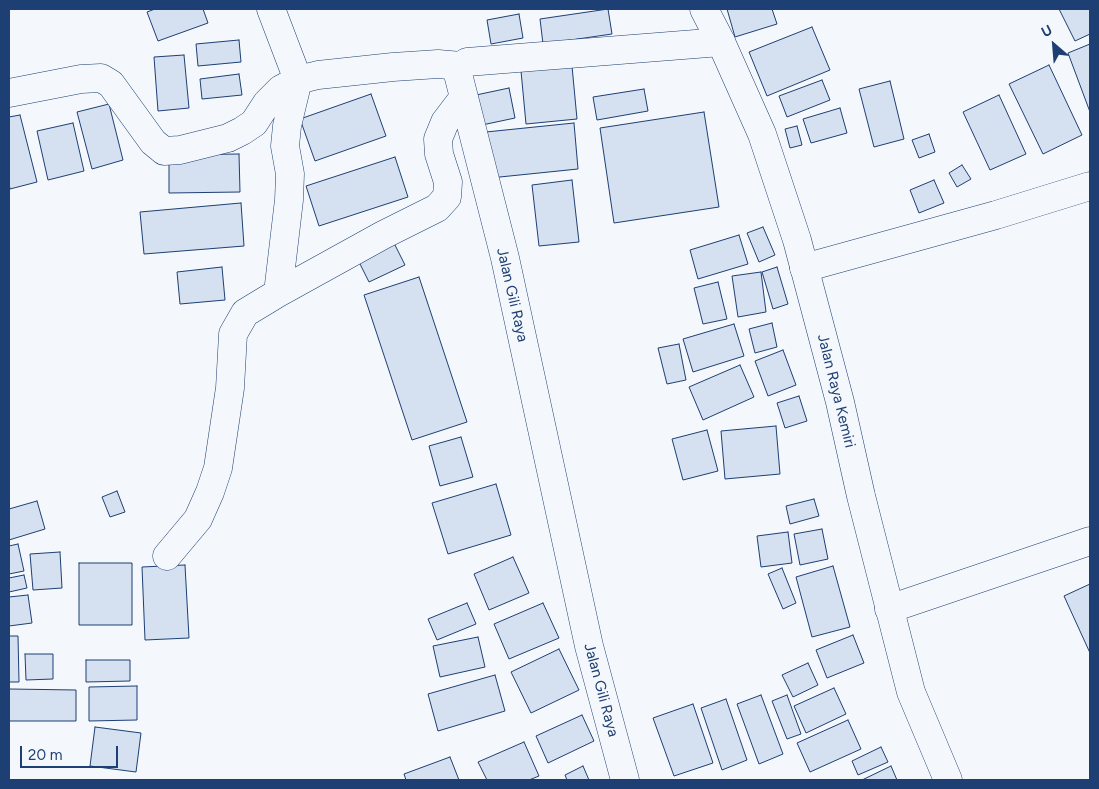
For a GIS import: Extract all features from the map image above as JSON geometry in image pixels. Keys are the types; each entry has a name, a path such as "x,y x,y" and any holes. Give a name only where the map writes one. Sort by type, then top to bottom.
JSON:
{"street":[{"path":"271,9 298,80 287,126 286,146 290,174 289,200 278,293"},
{"name":"Jalan Raya Kemiri","path":"704,9 721,42 762,134 804,268 840,402 889,609 911,692 948,780"},
{"path":"9,94 81,78 101,78 112,84 153,142 164,151 180,150 220,140 242,131 254,122 267,103 282,88 298,80 318,75 438,64 461,66 467,62 721,42"},
{"name":"Jalan Gili Raya","path":"461,66 458,74 505,258 589,646 626,780"},
{"path":"168,556 198,519 218,468 230,388 232,334 245,314 278,293 437,208 447,197 448,182 439,154 438,139 445,122 464,97"},
{"path":"804,268 986,218 1090,186"},
{"path":"889,609 1090,541"}],"building":[{"path":"155,9 203,9 208,23 158,41 147,12"},
{"path":"608,9 612,34 543,44 540,19"},
{"path":"727,9 772,9 777,24 735,37"},
{"path":"1059,9 1090,9 1090,34 1075,41"},
{"path":"519,14 523,38 491,44 487,20"},
{"path":"812,27 830,70 767,96 749,52"},
{"path":"239,40 241,62 198,66 196,44"},
{"path":"1090,44 1090,112 1068,53"},
{"path":"184,55 189,108 158,111 154,57"},
{"path":"1049,65 1082,135 1043,154 1009,84"},
{"path":"572,66 577,119 526,124 521,71"},
{"path":"239,74 242,95 202,99 200,79"},
{"path":"822,80 830,100 787,117 779,96"},
{"path":"890,81 904,139 874,147 859,89"},
{"path":"509,88 515,118 482,125 476,95"},
{"path":"644,89 648,111 597,120 593,97"},
{"path":"371,94 386,136 315,161 300,119"},
{"path":"999,95 1026,154 990,170 963,112"},
{"path":"109,104 123,160 92,169 77,112"},
{"path":"840,108 847,133 811,143 803,119"},
{"path":"704,112 719,207 614,223 600,128"},
{"path":"20,115 37,182 10,189 9,117"},
{"path":"73,123 84,171 48,180 37,131"},
{"path":"574,123 578,169 490,178 486,132"},
{"path":"797,126 802,145 790,148 785,129"},
{"path":"929,134 935,152 919,158 912,140"},
{"path":"239,154 240,192 169,193 169,155"},
{"path":"395,157 408,197 319,226 306,186"},
{"path":"962,165 971,179 957,187 949,173"},
{"path":"572,180 579,242 539,246 532,185"},
{"path":"934,180 944,203 919,213 910,190"},
{"path":"241,203 244,246 144,254 140,212"},
{"path":"763,227 775,255 759,262 747,233"},
{"path":"739,235 748,264 698,279 690,250"},
{"path":"394,243 405,265 369,282 358,260"},
{"path":"222,267 225,300 180,304 177,272"},
{"path":"777,267 788,304 773,309 762,272"},
{"path":"761,272 766,312 738,317 732,276"},
{"path":"419,277 467,422 412,440 364,295"},
{"path":"718,282 727,319 703,324 694,288"},
{"path":"772,323 777,347 755,353 749,329"},
{"path":"734,324 744,356 693,372 683,339"},
{"path":"679,344 686,380 667,384 658,348"},
{"path":"783,350 796,385 768,396 755,361"},
{"path":"740,365 754,397 703,420 689,387"},
{"path":"799,396 807,421 785,428 777,403"},
{"path":"776,426 780,474 725,479 721,431"},
{"path":"707,430 718,471 683,480 672,439"},
{"path":"461,437 473,477 440,486 429,446"},
{"path":"496,484 511,535 448,554 432,503"},
{"path":"117,491 125,512 110,517 102,497"},
{"path":"814,499 819,516 790,524 786,506"},
{"path":"37,501 45,529 9,540 9,509"},
{"path":"822,529 828,559 800,565 794,534"},
{"path":"788,532 792,563 761,567 757,536"},
{"path":"18,544 24,571 9,574 9,546"},
{"path":"60,552 62,588 33,590 30,554"},
{"path":"513,557 529,593 489,610 474,574"},
{"path":"79,563 132,563 132,625 79,625"},
{"path":"185,565 189,638 145,640 142,567"},
{"path":"833,566 850,627 812,637 796,577"},
{"path":"782,568 796,603 783,609 768,574"},
{"path":"24,575 27,588 9,592 9,578"},
{"path":"1090,584 1090,653 1064,596"},
{"path":"28,595 32,623 9,626 9,597"},
{"path":"467,603 476,624 437,640 428,619"},
{"path":"543,603 559,638 509,659 494,624"},
{"path":"853,635 864,663 827,678 816,650"},
{"path":"9,636 18,636 19,682 9,682"},
{"path":"478,637 485,667 440,677 433,646"},
{"path":"559,649 579,690 531,713 511,672"},
{"path":"25,654 53,654 53,679 26,680"},
{"path":"86,660 130,660 130,681 86,682"},
{"path":"808,663 818,685 793,697 782,675"},
{"path":"495,675 505,711 438,731 428,694"},
{"path":"137,686 137,720 89,721 89,687"},
{"path":"834,688 846,714 806,733 794,706"},
{"path":"9,689 76,690 76,721 9,721"},
{"path":"761,695 783,754 759,764 737,704"},
{"path":"787,695 801,734 787,739 772,701"},
{"path":"726,699 747,760 722,770 701,708"},
{"path":"693,704 713,763 674,776 653,718"},
{"path":"582,715 594,741 548,763 536,736"},
{"path":"848,720 861,749 810,772 797,743"},
{"path":"95,727 141,733 136,772 90,766"},
{"path":"524,742 539,776 529,780 487,780 478,762"},
{"path":"881,747 888,762 858,775 852,761"},
{"path":"450,757 459,780 406,780 404,774"},
{"path":"583,766 589,780 567,780 565,775"},
{"path":"891,766 897,780 862,780"}]}
